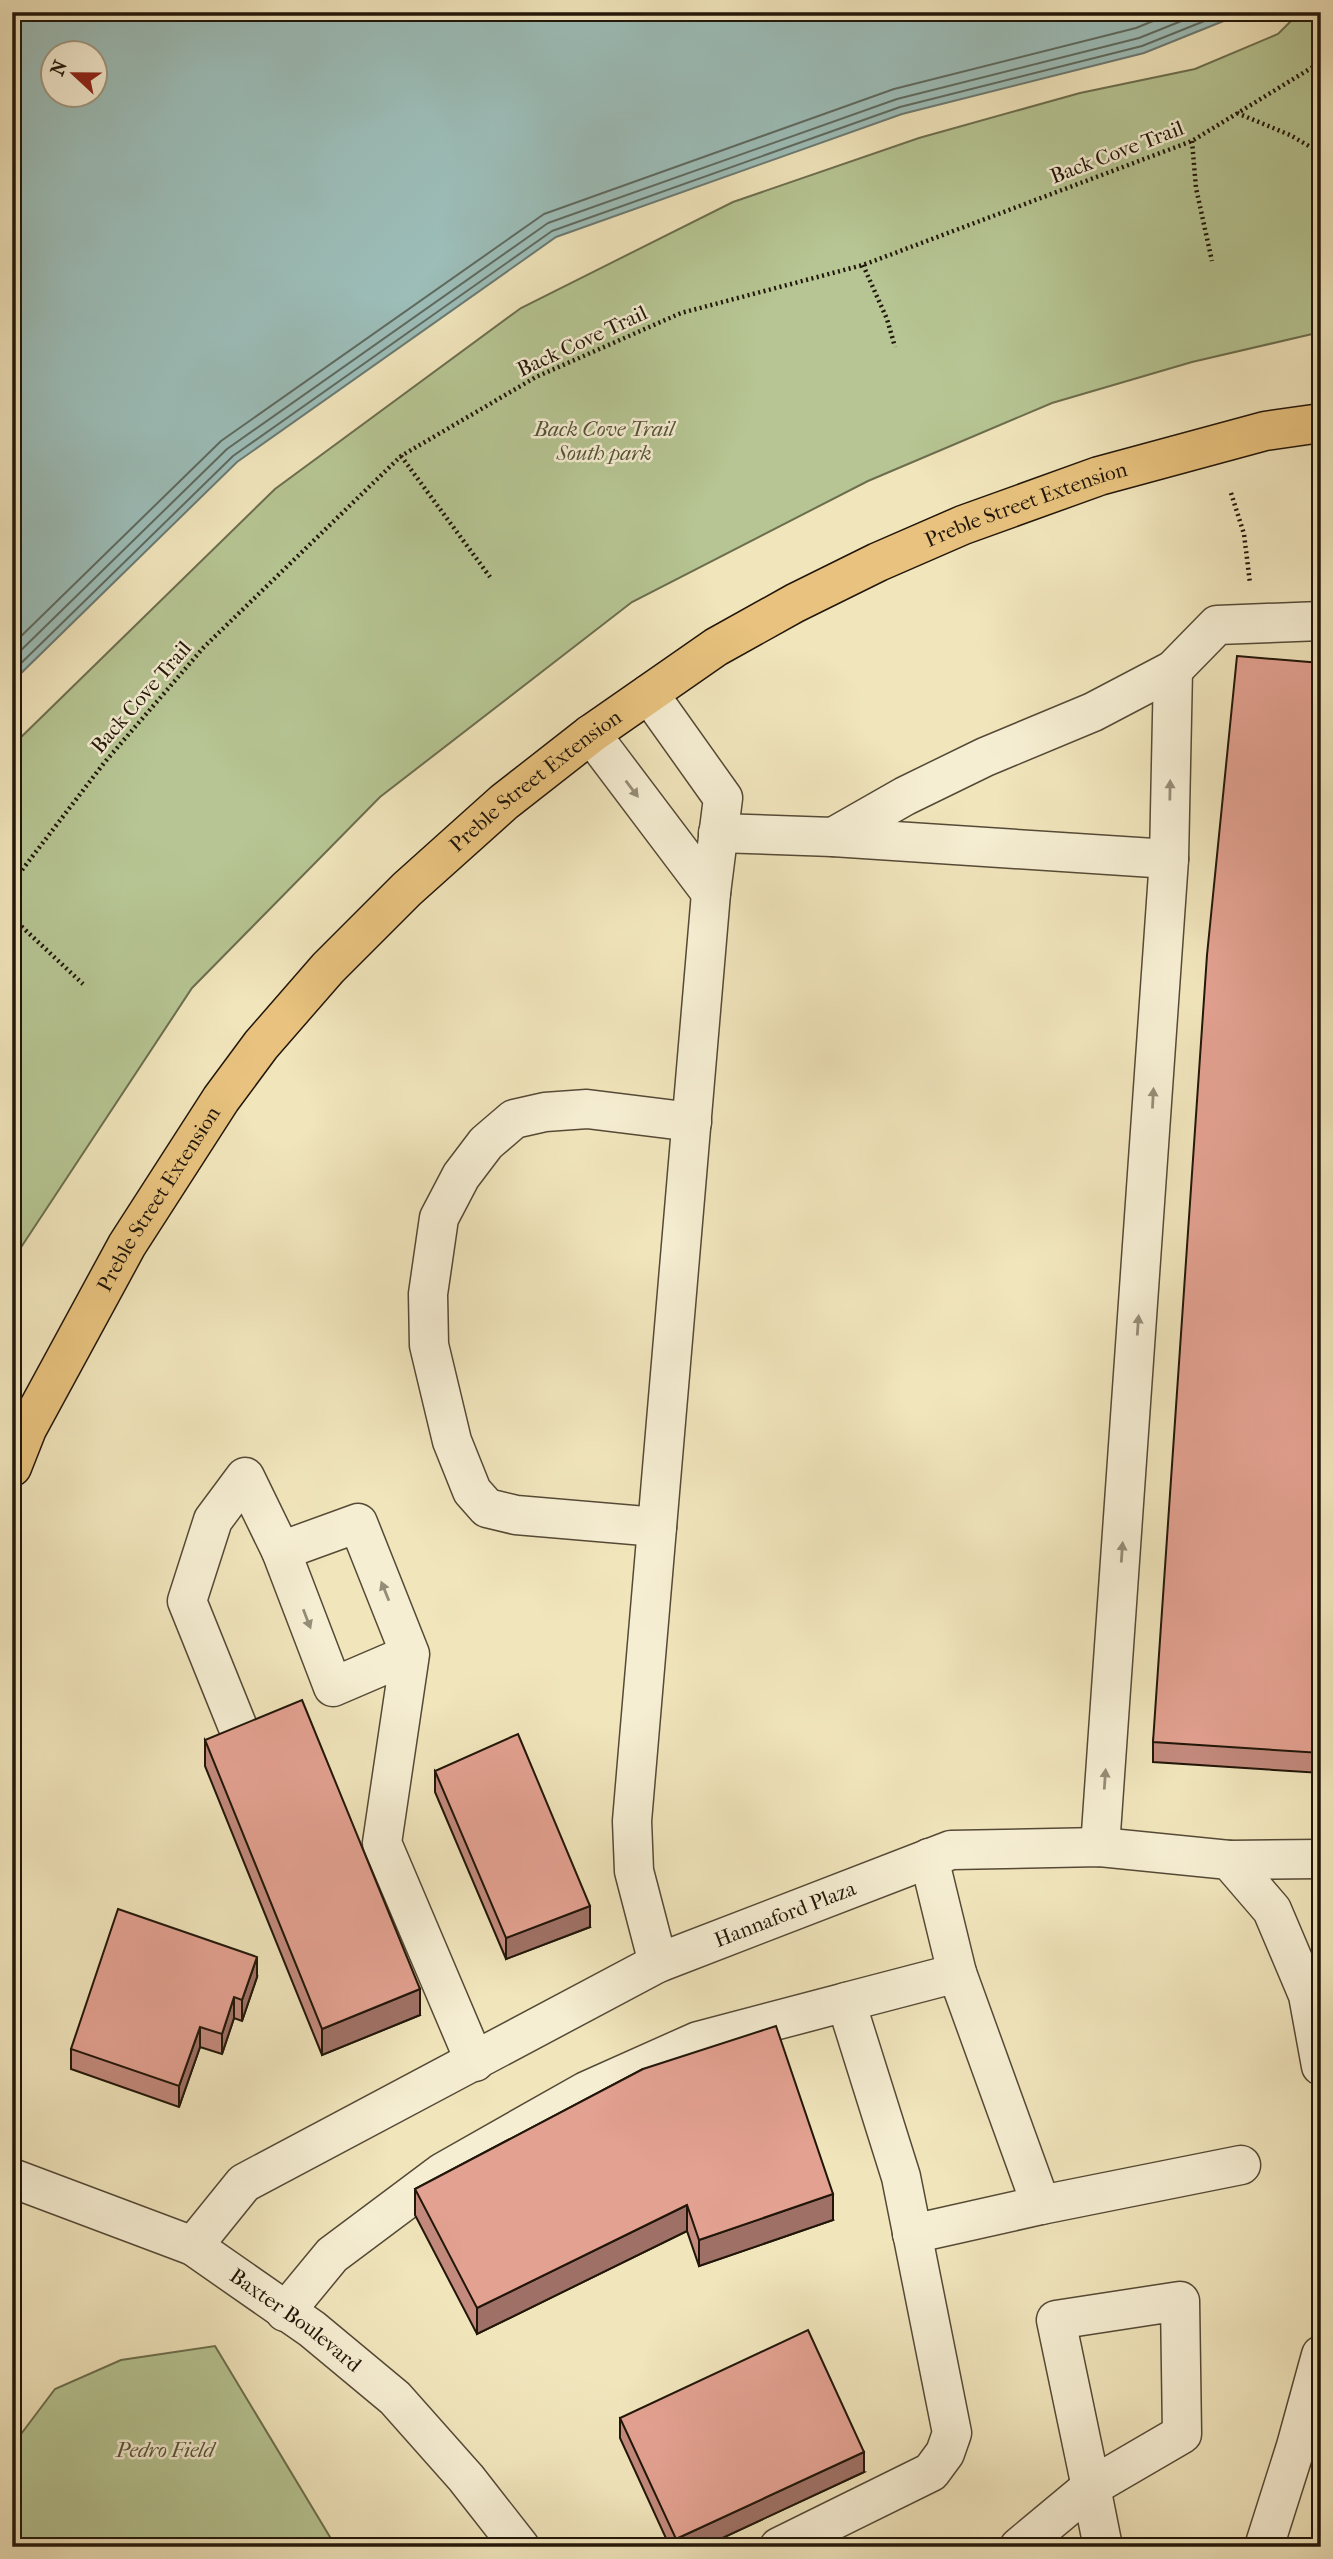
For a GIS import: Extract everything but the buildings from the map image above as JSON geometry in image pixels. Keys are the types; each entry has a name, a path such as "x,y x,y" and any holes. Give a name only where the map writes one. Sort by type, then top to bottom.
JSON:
{"main road":[{"name":"Preble Street Extension","path":"12,1467 27,1429 127,1245 221,1099 261,1045 328,968 407,888 504,802 591,734 716,647 795,603 878,562 963,525 1099,476 1265,431 1321,423"}],"street":[{"path":"833,837 905,796 985,757 1093,712 1173,670 1217,625 1321,621"},
{"path":"1100,1847 1169,859 1173,670"},
{"path":"649,694 723,798 711,893 632,1821 634,1871 658,1963"},
{"path":"591,734 711,893"},
{"path":"718,833 833,837 1169,859"},
{"path":"657,1528 516,1516 487,1508 471,1491 452,1441 429,1345 428,1294 439,1217 461,1176 486,1143 514,1119 545,1112 587,1109 692,1122"},
{"path":"237,1725 187,1601 213,1520 245,1477 281,1551 333,1687 410,1654"},
{"path":"281,1551 358,1523 410,1654 382,1843 475,2062"},
{"name":"Hannaford Plaza","path":"193,2246 244,2183 658,1963 951,1850 1100,1847 1229,1860 1321,1859"},
{"path":"929,1858 957,1973 1041,2205"},
{"path":"1229,1860 1272,1910 1308,1996 1321,2066"},
{"path":"285,2312 332,2255 443,2172 586,2091 698,2041 957,1973"},
{"path":"779,2547 931,2472 945,2453 952,2433 901,2177 846,2001"},
{"path":"912,2234 1241,2165"},
{"name":"Baxter Boulevard","path":"12,2178 193,2246 312,2329 395,2398 466,2478 520,2547"},
{"path":"1019,2547 1091,2487 1182,2434 1180,2301 1056,2320 1091,2487 1103,2547"},
{"path":"1264,2547 1308,2450 1321,2355"}],"path":[{"name":"Back Cove Trail","path":"12,883 104,764 204,647 401,456 536,377 681,313 863,265 1192,141 1321,62"},
{"path":"1237,113 1290,135 1321,153"},
{"path":"1192,141 1196,188 1212,261"},
{"path":"863,265 887,319 895,347"},
{"path":"401,456 490,578"},
{"path":"1231,493 1244,534 1251,587"},
{"path":"12,913 22,926 83,984"}],"green space":[{"name":"Back Cove Trail South park","path":"1300,12 1321,12 1321,332 1192,362 1052,403 868,481 632,602 380,797 192,988 12,1261 12,746 275,489 521,308 733,202 919,138 1080,93 1195,69 1278,34"},
{"name":"Pedro Field","path":"215,2346 336,2547 12,2547 12,2446 55,2389 121,2360"}],"water":[{"path":"12,12 1246,12 1144,53 902,114 556,237 237,462 12,682"}]}
